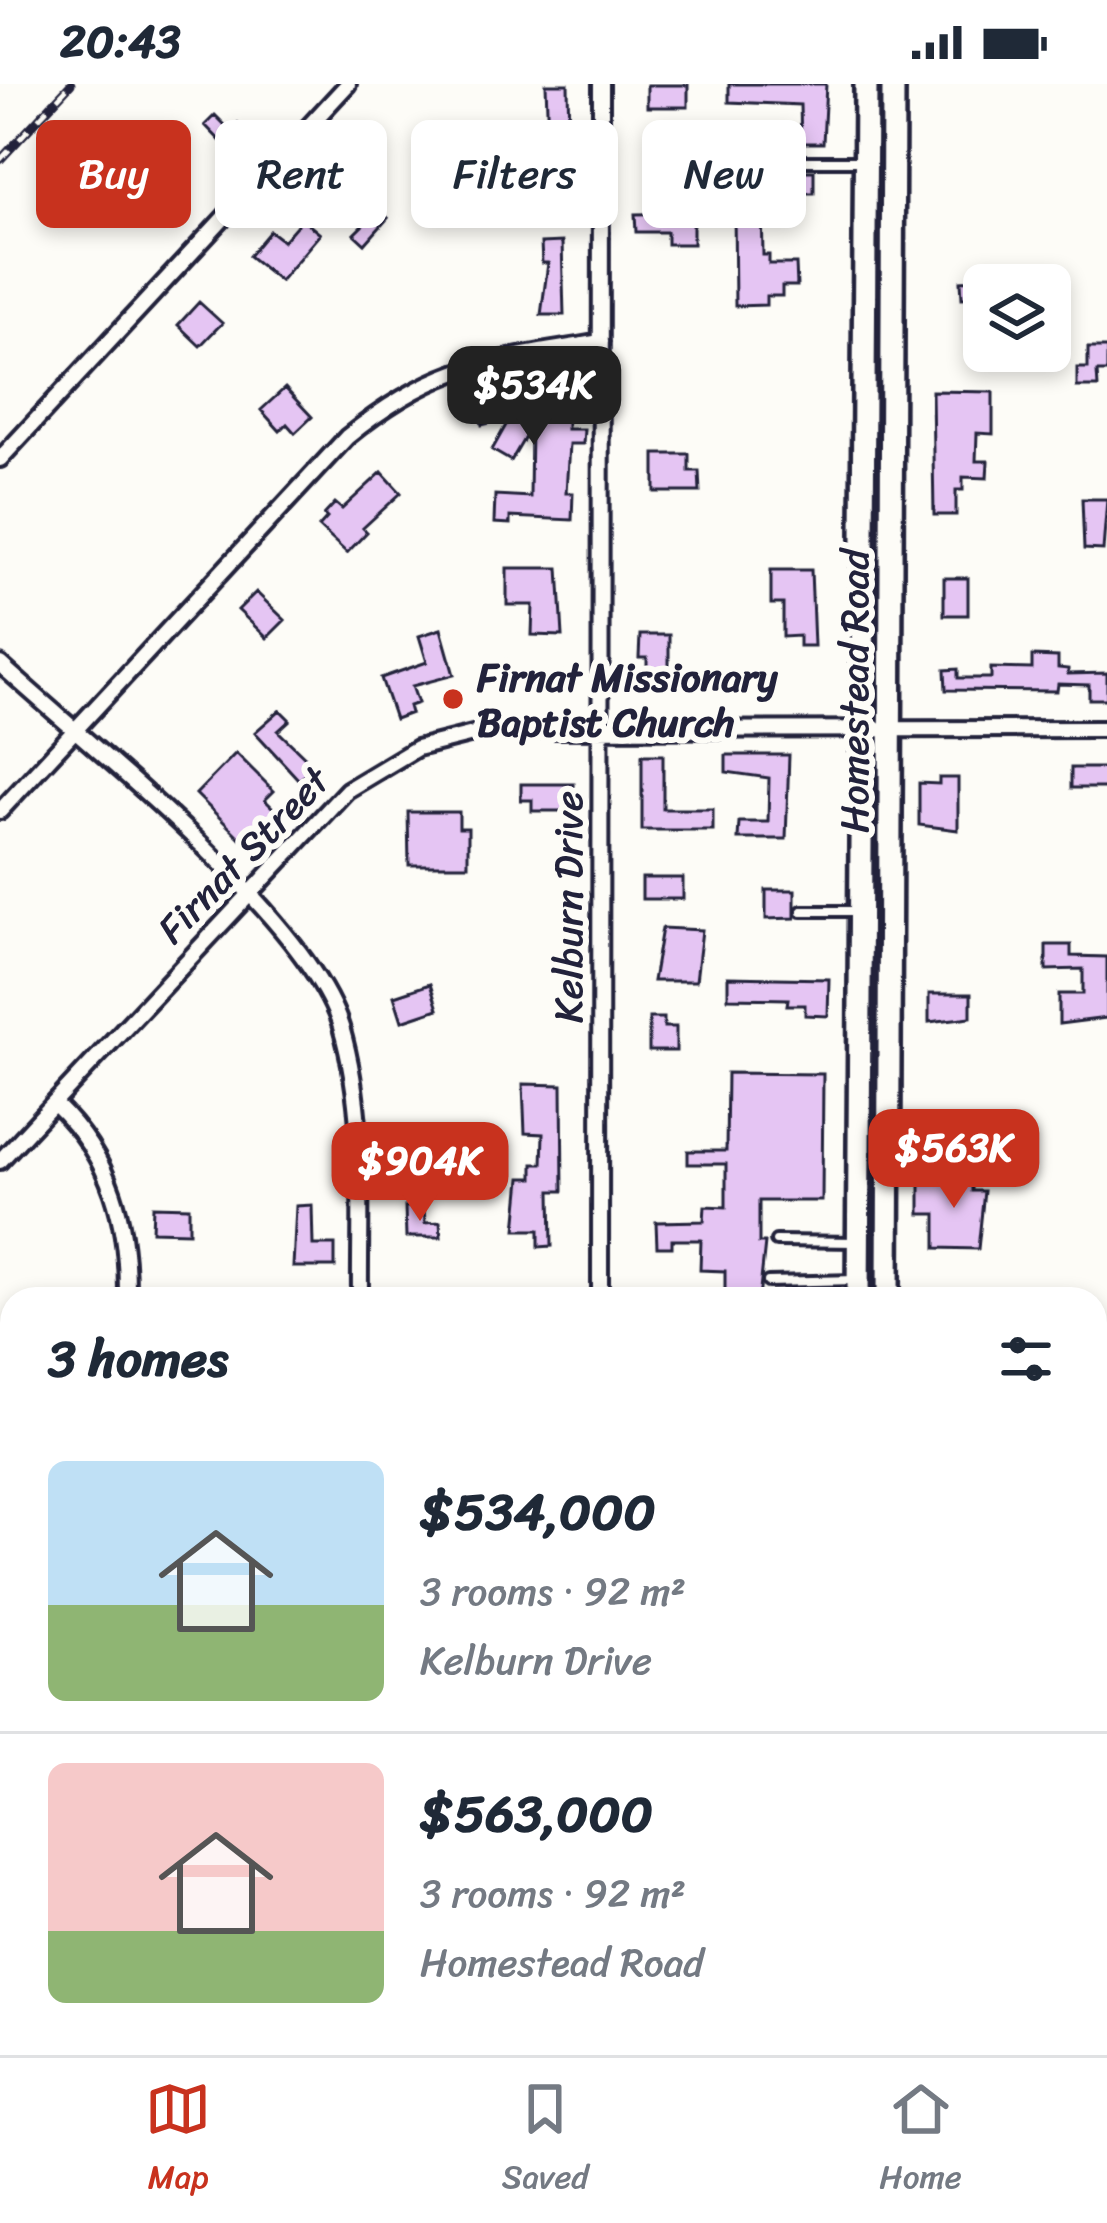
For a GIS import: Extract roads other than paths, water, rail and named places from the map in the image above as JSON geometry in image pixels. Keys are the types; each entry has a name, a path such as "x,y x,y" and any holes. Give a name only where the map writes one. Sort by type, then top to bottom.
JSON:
{"main road":[{"name":"Homestead Road","path":"859,1287 862,84"},
{"name":"Homestead Road","path":"888,1287 893,84"},
{"path":"896,162 903,84"},
{"path":"862,280 890,281"},
{"path":"862,470 890,470"},
{"path":"860,1145 888,1141"}],"street":[{"path":"0,459 348,84"},
{"name":"Kelburn Drive","path":"600,1287 601,84"},
{"path":"0,811 347,437 396,398 490,358 602,342"},
{"path":"0,664 249,892 309,964 339,1022 359,1104 360,1287"},
{"name":"Firnat Street","path":"0,1161 347,790 417,748 489,730 1107,729"},
{"path":"55,1104 92,1146 108,1175 128,1245 127,1287"}],"lane":[{"path":"806,157 863,153"},
{"path":"802,911 861,911"},
{"path":"776,1241 859,1242"},
{"path":"768,1282 825,1287"}],"railway":[{"path":"0,160 71,84"}],"place":[{"name":"Firnat Missionary Baptist Church","path":"453,699"}]}
